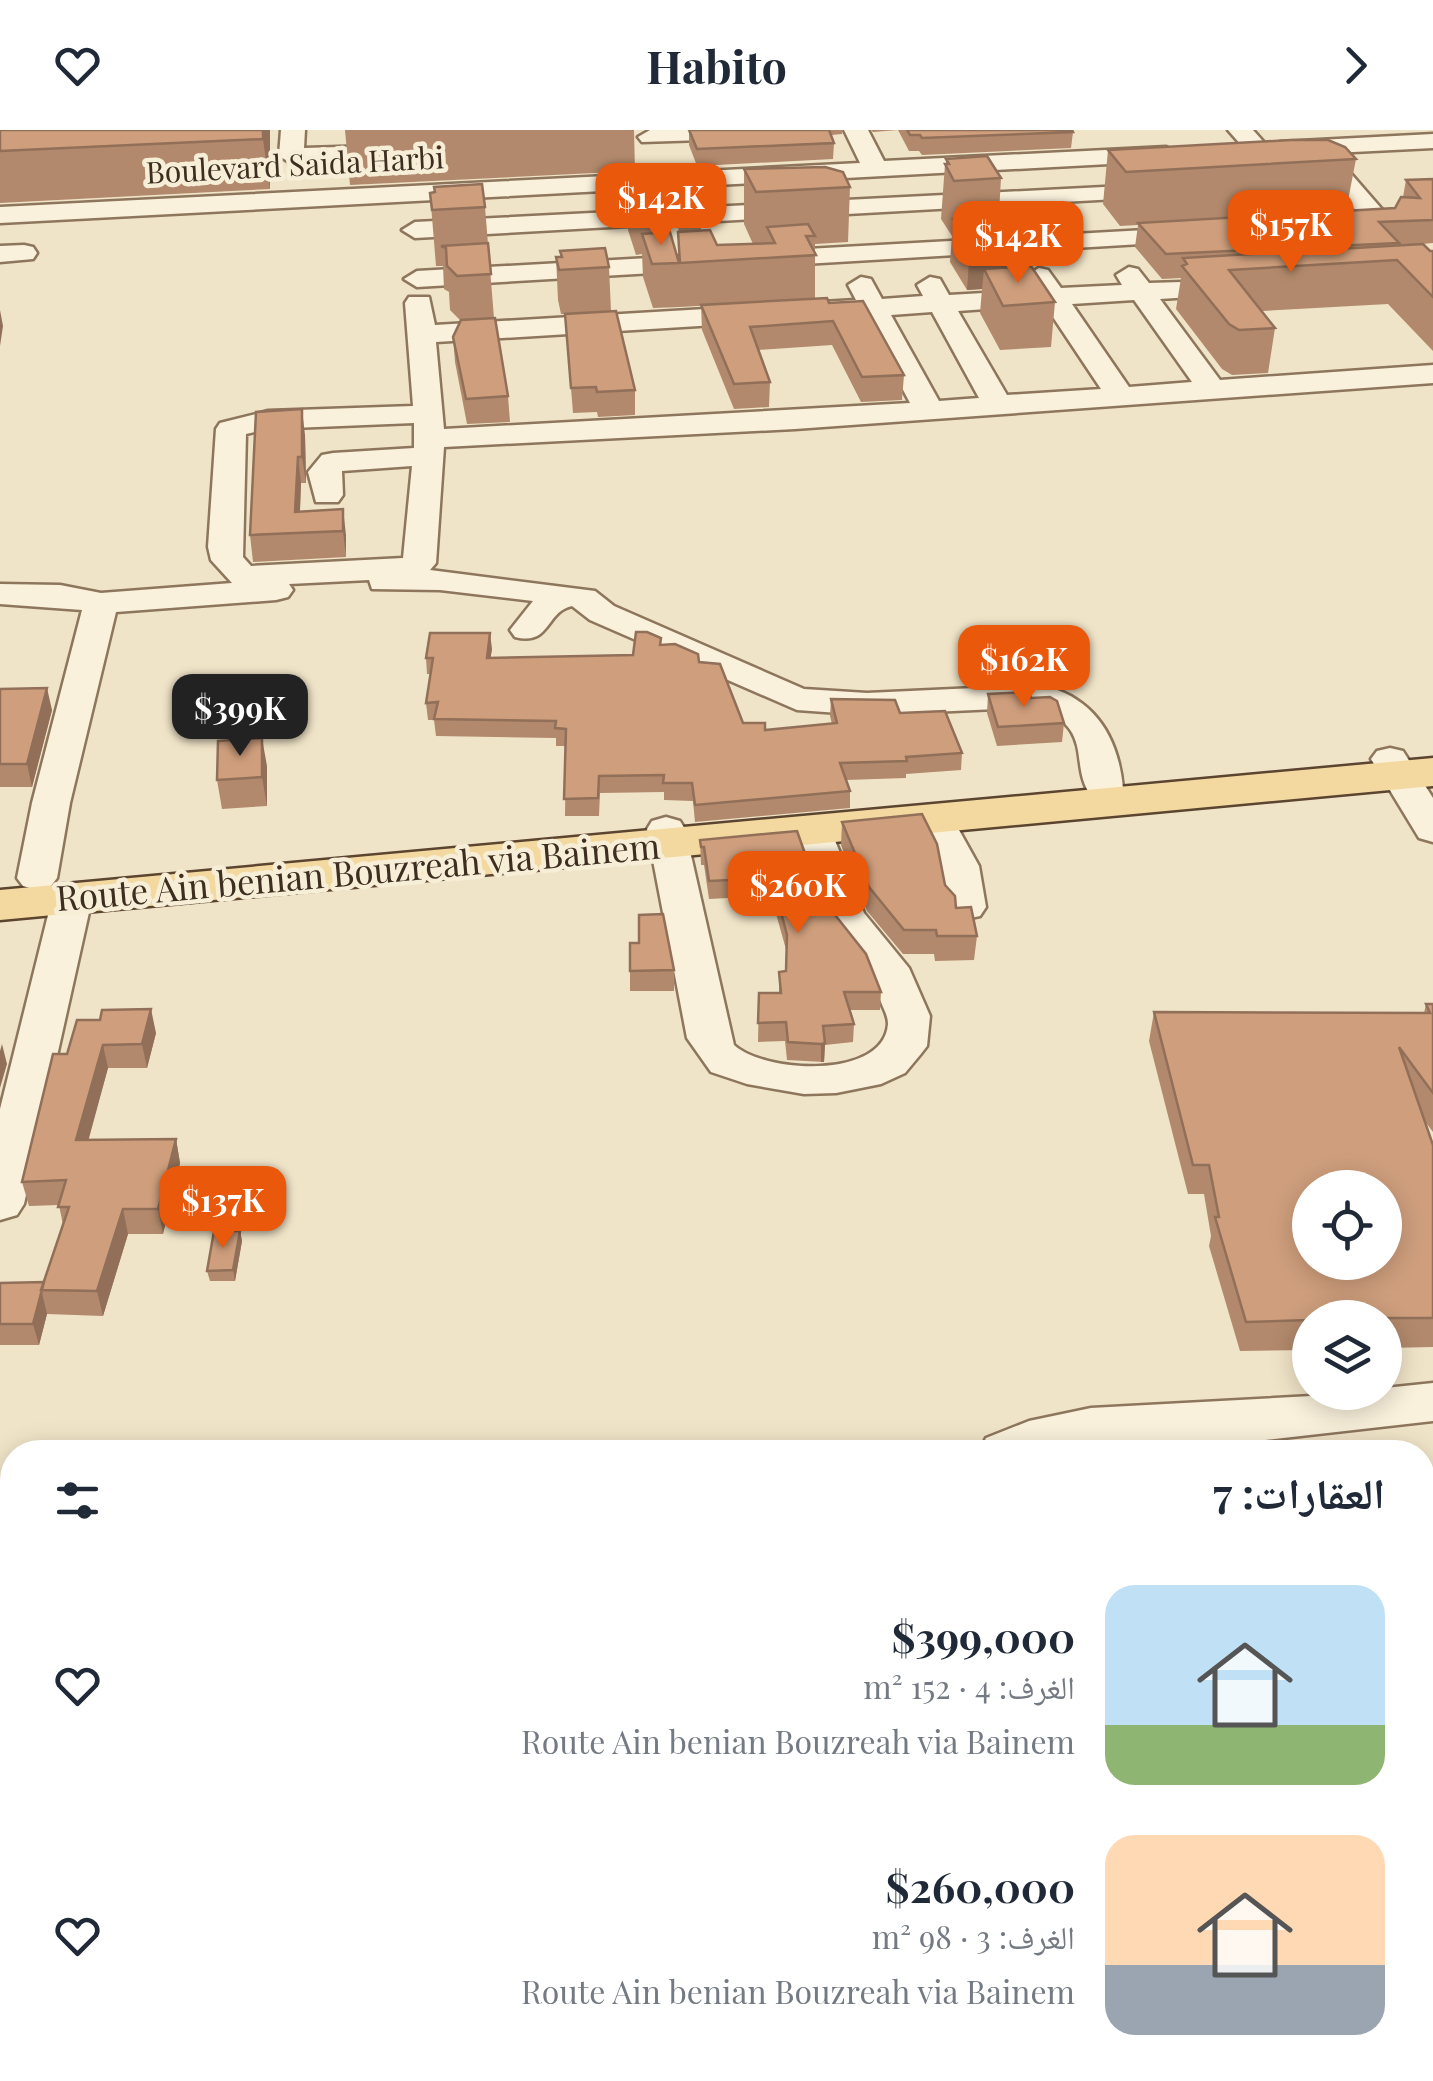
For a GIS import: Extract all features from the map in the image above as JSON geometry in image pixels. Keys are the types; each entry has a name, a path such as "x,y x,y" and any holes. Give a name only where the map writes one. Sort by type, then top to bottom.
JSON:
{"main road":[{"name":"Route Ain benian Bouzreah via Bainem","path":"27,891 667,837 1104,788 1414,766"},
{"name":"Route Ain benian Bouzreah via Bainem","path":"667,837 814,831 935,820 1414,766"}],"street":[{"path":"293,130 291,156 328,147 427,152"},
{"path":"641,132 792,130"},
{"path":"856,130 870,170 871,206 898,253 941,306 998,405"},
{"path":"1240,130 1258,150"},
{"path":"328,147 342,190 642,176 641,132"},
{"path":"641,132 671,180"},
{"name":"Boulevard Saida Harbi","path":"0,216 1433,141"},
{"path":"1314,147 1429,280"},
{"path":"1304,183 1344,181"},
{"path":"415,230 1184,190"},
{"path":"410,192 429,436 419,563 426,574"},
{"path":"1344,226 1382,223"},
{"path":"417,279 514,274 514,286 735,273 728,262 1217,234"},
{"path":"1104,241 1211,388"},
{"path":"1020,246 1119,394"},
{"path":"847,256 929,410"},
{"path":"1394,276 1429,280"},
{"path":"422,334 1266,284"},
{"path":"1104,788 1102,761 1094,736 1068,707 1051,698 1013,695 867,704 797,699 602,613 583,598 426,574 243,576 226,560 224,547 231,429 268,420 429,436 929,410 1433,374"},
{"path":"327,494 324,472 333,462 429,436"},
{"path":"0,594 60,595 101,603 426,574"},
{"path":"528,630 546,605 561,594"},
{"path":"0,1204 27,891 101,603"},
{"path":"1414,766 1433,830"},
{"path":"935,820 959,866 966,907"},
{"path":"667,837 708,1038 718,1054 734,1065 770,1074 843,1078 880,1069 893,1061 901,1050 910,1020 887,964 858,934 839,905 814,831"},
{"path":"1035,1440 1089,1428 1256,1422 1433,1402"}],"building":[{"path":"0,130 263,130 263,139 0,151"},
{"path":"689,130 829,130 834,143 697,149"},
{"path":"907,130 1072,130 1073,132 922,138"},
{"path":"1328,140 1345,147 1356,159 1126,172 1108,150"},
{"path":"987,156 1001,178 954,181 945,164 949,164 946,159"},
{"path":"825,167 843,172 850,187 756,192 744,169"},
{"path":"677,172 690,172 701,195 677,196"},
{"path":"655,173 662,197 634,199 627,175"},
{"path":"1433,179 1433,220 1379,222 1399,243 1166,254 1138,223 1395,208 1401,197 1420,198 1406,180"},
{"path":"482,184 485,207 432,210 430,193 435,192 434,187"},
{"path":"1001,213 1019,242 970,247 953,219"},
{"path":"808,224 815,236 806,236 816,255 680,263 678,232 710,230 717,245 775,243 767,227"},
{"path":"670,232 679,263 652,264 642,234"},
{"path":"488,243 491,274 457,276 447,266 446,248 441,246"},
{"path":"1423,244 1433,251 1433,297 1397,260 1229,270 1275,328 1239,330 1229,324 1182,266 1187,264 1183,258"},
{"path":"605,248 609,267 559,270 556,257 562,257 560,251"},
{"path":"1031,266 1055,302 1003,306 984,269"},
{"path":"827,298 829,303 863,301 904,375 862,377 833,321 750,327 770,382 734,384 701,305"},
{"path":"616,311 635,390 597,392 596,387 571,388 565,314"},
{"path":"495,318 508,396 466,399 453,337 461,320"},
{"path":"302,409 302,457 298,457 295,512 343,509 343,531 250,535 256,412"},
{"path":"636,632 661,638 660,645 675,644 698,654 699,662 720,664 743,723 765,723 765,730 837,723 831,699 895,700 900,713 945,711 962,753 906,757 907,761 840,763 850,791 695,805 692,783 663,783 664,775 599,776 598,798 564,799 566,729 555,728 556,721 434,719 438,702 426,703 433,658 426,658 430,633 490,633 487,658 633,655"},
{"path":"47,688 27,764 0,764 0,689"},
{"path":"1029,692 1031,698 1050,697 1057,701 1064,723 998,727 988,694"},
{"path":"262,738 262,777 217,780 218,741"},
{"path":"922,814 937,844 945,885 955,896 956,908 971,907 977,936 937,936 936,930 904,930 869,887 842,822"},
{"path":"797,831 820,896 866,954 881,992 844,992 854,1024 823,1026 825,1043 821,1044 788,1042 786,1022 758,1023 759,993 781,993 779,972 786,971 787,935 772,878 709,881 700,840"},
{"path":"663,914 674,970 630,971 630,943 639,943 639,915"},
{"path":"1426,1004 1433,1004 1433,1093 1399,1047 1433,1145 1433,1318 1402,1318 1402,1300 1292,1300 1292,1321 1246,1322 1215,1217 1219,1217 1209,1165 1193,1165 1154,1012 1430,1013"},
{"path":"151,1009 142,1044 103,1045 76,1140 176,1139 158,1209 123,1209 97,1291 41,1290 69,1207 58,1207 66,1180 22,1182 53,1054 67,1054 77,1020 100,1020 102,1010"},
{"path":"214,1231 240,1231 233,1270 207,1271"},
{"path":"44,1282 33,1324 0,1324 0,1283"}]}
